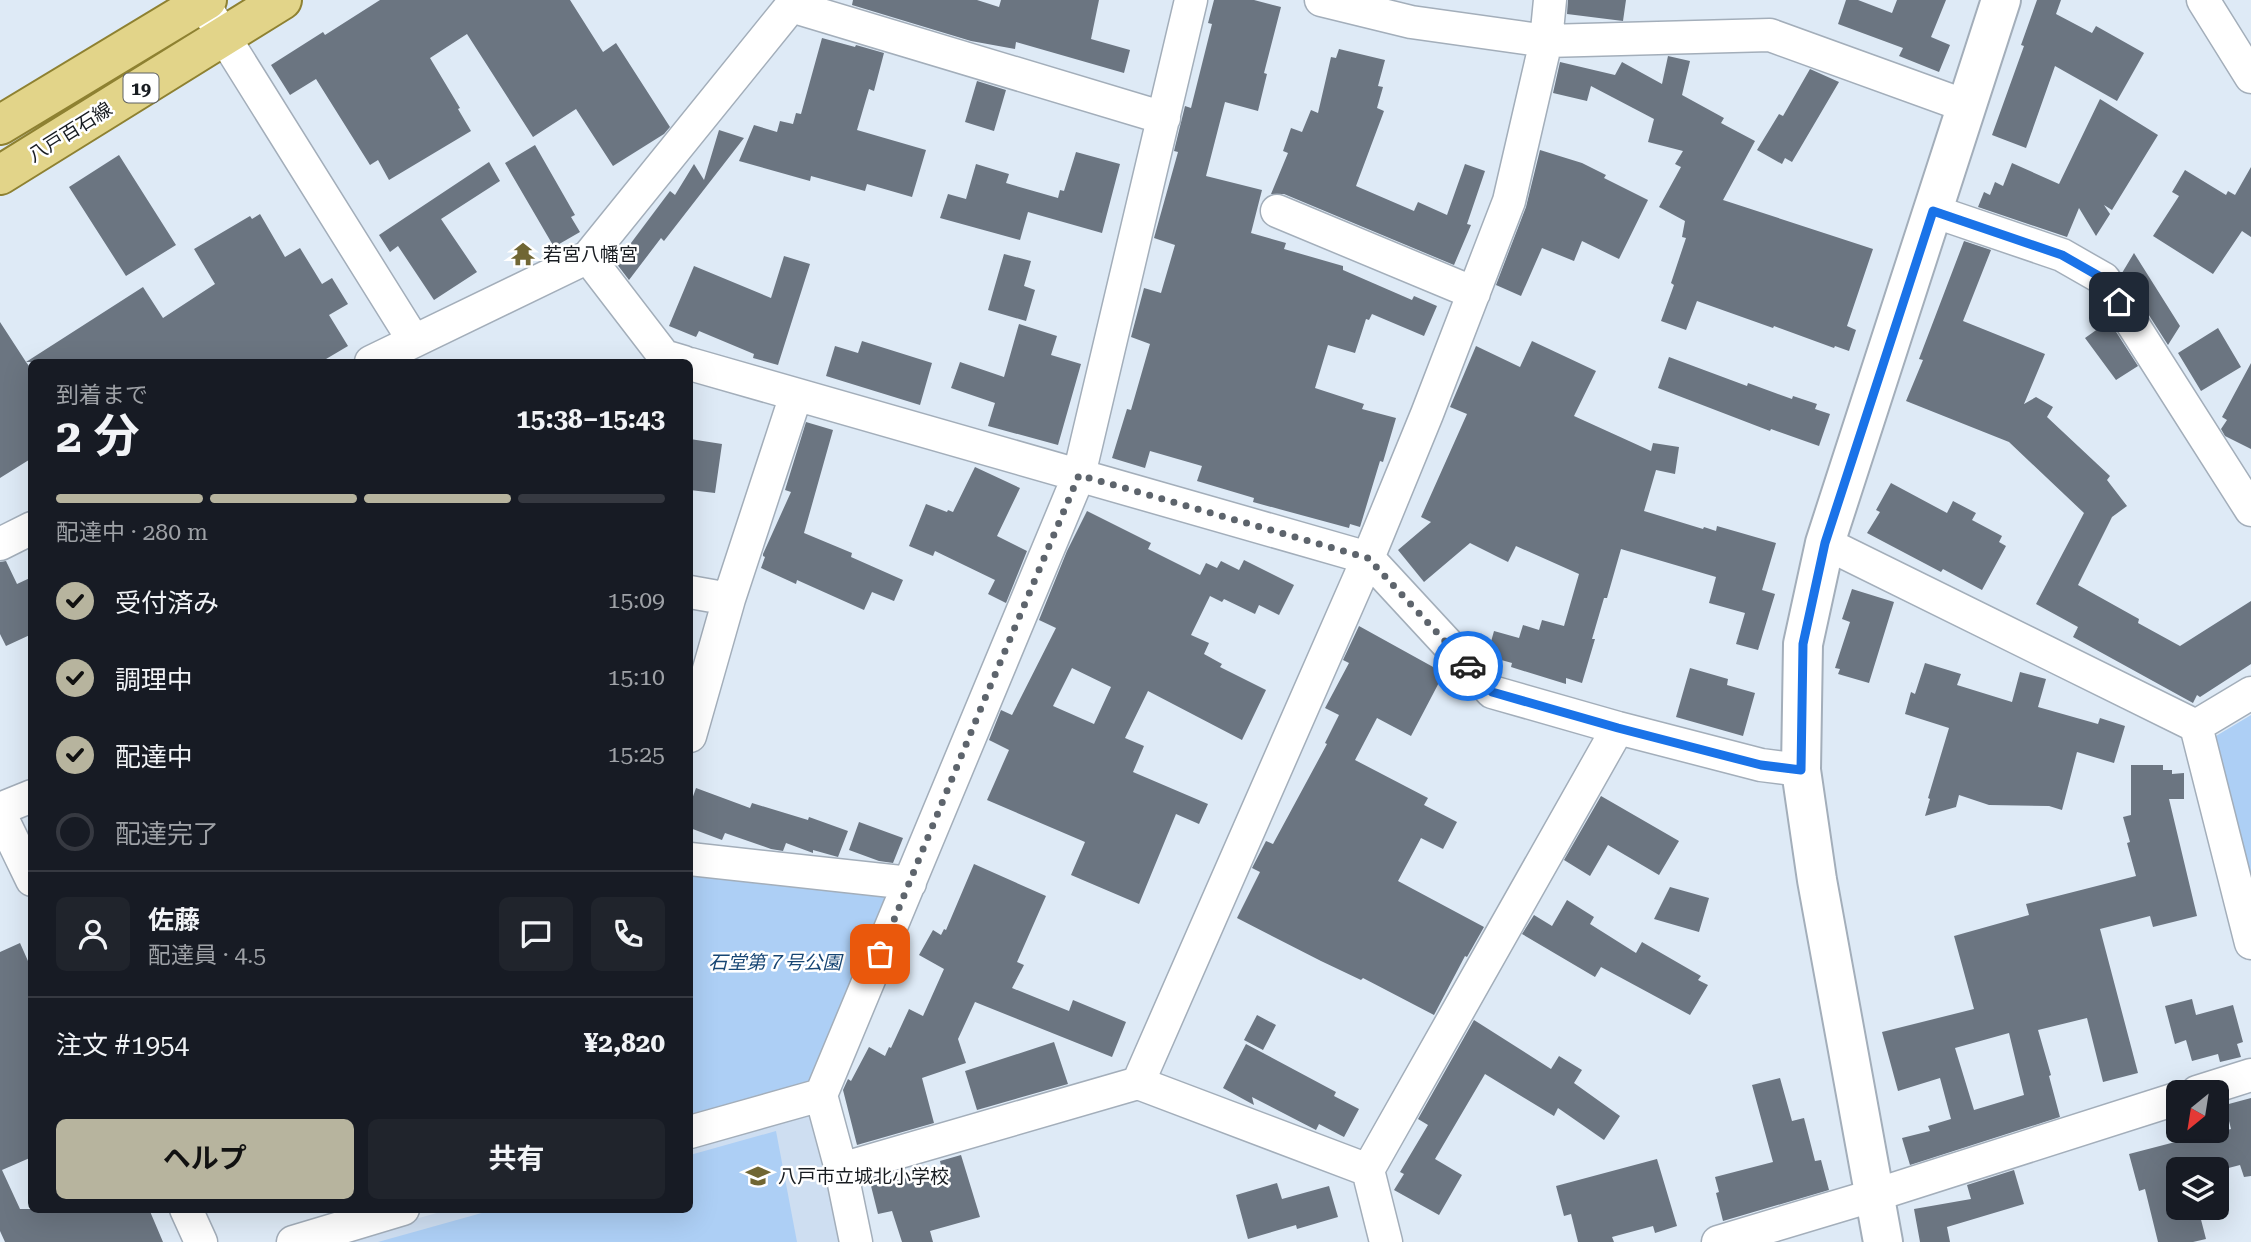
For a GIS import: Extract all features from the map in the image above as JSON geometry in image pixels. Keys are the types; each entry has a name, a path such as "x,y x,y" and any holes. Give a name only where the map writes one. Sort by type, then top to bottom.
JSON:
{"main road":[{"name":"八戸百石線","path":"0,175 282,0"},
{"name":"19","path":"0,125 204,1"}],"street":[{"path":"856,1242 841,1169 821,1095 1079,475 1191,0"},
{"path":"1321,0 1411,22 1546,41 1770,35 1966,106"},
{"path":"1138,1083 1368,558 1427,415 1509,201 1546,41 1550,0"},
{"path":"1883,1242 1817,880 1801,770 1803,644 1825,543 2001,0"},
{"path":"2203,0 2251,77"},
{"path":"204,1 223,37 414,341"},
{"path":"377,359 588,257 794,3 1164,118"},
{"path":"1277,211 1474,293"},
{"path":"1933,211 2062,255 2104,279 2251,510"},
{"path":"588,257 664,356 674,359"},
{"path":"693,365 1368,558 1492,692 1761,765 1801,770"},
{"path":"693,725 729,598 796,395"},
{"path":"0,544 28,530"},
{"path":"1825,543 2196,726 2251,943"},
{"path":"693,592 729,598"},
{"path":"2196,726 2251,693"},
{"path":"1386,1242 1368,1170 1618,728"},
{"path":"28,798 0,811 28,871"},
{"path":"693,859 910,883"},
{"path":"2230,1082 2251,1075"},
{"path":"841,1169 1138,1083 1368,1170"},
{"path":"693,1131 821,1095"},
{"path":"1718,1242 2166,1102"},
{"path":"188,1213 201,1242"},
{"path":"293,1242 390,1213"}],"shaded area":[{"name":"八戸市立城北小学校","path":"812,1109 841,1242 333,1242 437,1213 693,1213 693,1142"}],"green space":[{"path":"2251,715 2251,903 2211,739"},
{"name":"石堂第７号公園","path":"693,869 897,891 812,1084 693,1119"},
{"name":"八戸市立城北小学校","path":"776,1131 797,1242 378,1242 482,1213 693,1213 693,1154"}],"building":[{"path":"380,0 570,0 603,52 616,43 670,127 664,134 613,166 576,109 533,137 467,34 430,58 471,131 389,180 378,160 370,165 316,79 290,95 271,65"},
{"path":"853,0 977,0 999,7 1001,0 1099,0 1091,39 1130,50 1124,73 1016,42 1015,49 971,41 852,5"},
{"path":"1214,0 1254,0 1281,7 1264,73 1267,74 1258,111 1225,102 1206,176 1262,190 1251,233 1286,243 1284,249 1343,266 1343,270 1412,300 1414,296 1437,306 1424,336 1372,314 1369,320 1366,319 1355,353 1328,345 1315,388 1364,404 1362,409 1396,418 1360,527 1350,524 1349,528 1253,502 1254,498 1197,481 1202,466 1150,451 1145,468 1112,458 1127,409 1131,410 1150,344 1131,337 1144,288 1161,293 1175,245 1154,238 1178,152 1174,151 1185,106 1191,108 1212,24 1208,23"},
{"path":"1568,0 1626,0 1623,21 1567,14"},
{"path":"1846,0 1858,0 1892,13 1897,0 1946,0 1931,37 1950,45 1939,72 1899,56 1903,48 1838,24"},
{"path":"2037,0 2061,0 2056,14 2092,33 2096,26 2144,53 2117,101 2055,66 2026,148 1992,135 2024,46 2021,45"},
{"path":"822,38 884,53 874,91 869,89 857,130 926,150 912,197 867,184 865,191 811,176 810,181 739,161 754,125 777,132 780,121 793,124 796,113 801,114"},
{"path":"1339,49 1385,60 1378,86 1383,87 1377,108 1384,111 1356,186 1414,211 1418,202 1447,215 1465,164 1485,171 1467,224 1471,225 1454,265 1284,194 1271,194 1288,153 1283,151 1291,128 1302,132 1311,110 1318,113 1331,57 1336,58"},
{"path":"1668,56 1690,61 1682,95 1724,118 1721,123 1755,141 1723,200 1873,249 1847,326 1856,330 1849,351 1697,301 1686,330 1661,321 1686,238 1682,237 1685,221 1659,207 1681,167 1675,164 1683,151 1648,142 1654,119 1591,86 1587,101 1553,93 1560,62 1615,75 1622,62 1662,84"},
{"path":"1810,69 1839,82 1792,162 1785,158 1782,164 1757,150 1779,114 1783,116"},
{"path":"977,81 1006,90 994,131 965,122"},
{"path":"2100,99 2158,135 2112,210 2104,205 2110,214 2096,236 2079,208 2067,237 1978,207 1984,192 1990,195 1995,182 2003,186 2012,163 2059,184"},
{"path":"719,130 744,138 664,241 661,238 629,280 616,263 670,191 675,195 694,164 704,180"},
{"path":"535,145 575,215 571,217 580,232 554,247 505,163"},
{"path":"1540,150 1582,163 1606,175 1604,178 1648,200 1619,259 1582,241 1574,261 1542,248 1521,296 1496,285 1526,207"},
{"path":"1076,152 1120,164 1102,233 1028,212 1020,240 940,218 948,194 966,199 976,164 1009,174 1006,183 1058,198 1060,190 1064,191"},
{"path":"119,155 176,245 126,276 69,187"},
{"path":"489,162 500,181 441,219 477,272 434,300 398,246 390,252 379,235"},
{"path":"2251,167 2251,237 2242,231 2213,274 2153,236 2179,196 2172,192 2185,170 2226,195 2228,191 2235,195"},
{"path":"260,214 285,257 300,248 322,284 332,278 348,304 329,315 348,346 326,359 31,359 143,287 163,318 215,284 194,249 250,216 252,219"},
{"path":"1964,241 1991,250 1963,321 2045,354 2024,404 2036,397 2053,407 2047,417 2110,476 2107,480 2127,506 2112,517 2078,585 2139,619 2138,623 2180,646 2251,601 2251,664 2200,697 2197,695 2193,703 2073,637 2078,627 2036,604 2084,513 2009,442 1906,401"},
{"path":"2134,253 2180,326 2168,345 2122,273"},
{"path":"1004,254 1031,261 1024,286 1035,290 1026,321 988,310"},
{"path":"784,256 810,264 778,365 753,358 754,354 699,331 696,337 669,326 694,266 771,298"},
{"path":"2109,321 2138,366 2116,380 2085,338"},
{"path":"0,322 28,365 28,460 0,478"},
{"path":"1019,324 1057,336 1051,355 1081,364 1058,445 988,426 995,403 951,388 960,362 1004,377"},
{"path":"2218,328 2241,367 2201,391 2178,353"},
{"path":"862,341 932,363 920,405 826,376 835,346 858,353"},
{"path":"1532,341 1596,371 1574,416 1651,451 1653,443 1679,447 1675,474 1656,470 1644,511 1703,529 1704,527 1716,531 1717,526 1776,543 1762,590 1775,594 1758,650 1736,644 1745,613 1709,603 1716,577 1621,549 1592,639 1595,639 1582,683 1566,678 1566,684 1511,667 1512,663 1487,656 1494,631 1519,638 1523,625 1539,630 1542,620 1564,626 1579,574 1516,546 1508,562 1470,543 1424,582 1398,550 1431,522 1421,517 1467,414 1450,407 1476,346 1520,367"},
{"path":"1669,357 1747,386 1748,383 1792,399 1793,396 1817,404 1815,409 1830,414 1819,446 1771,429 1770,431 1658,388"},
{"path":"2251,363 2251,449 2225,436 2221,429 2227,420 2222,417"},
{"path":"806,422 833,430 804,533 852,553 851,557 903,580 894,601 872,592 864,610 797,580 796,584 761,568 765,557 763,554 791,492 785,490"},
{"path":"693,439 722,444 715,493 693,490"},
{"path":"975,467 1020,488 997,536 1027,551 1006,603 988,594 995,580 935,551 933,556 909,546 926,504 953,512"},
{"path":"1891,483 1947,513 1953,501 1976,513 1972,520 2002,536 1999,542 2006,546 1982,590 1867,533 1880,512 1876,510"},
{"path":"1087,511 1151,543 1148,549 1200,575 1206,563 1217,568 1221,561 1239,570 1244,560 1294,585 1279,615 1259,605 1255,614 1224,599 1222,602 1210,596 1191,635 1209,643 1204,654 1222,664 1220,667 1266,690 1242,740 1148,691 1125,738 1144,746 1133,772 1208,804 1199,824 1176,814 1139,904 1071,875 1085,842 987,800 1009,750 989,740 1001,710 1012,715 1056,628 1039,620 1067,551","holes":["1072,668 1111,687 1094,724 1053,706"]},
{"path":"6,561 17,584 28,579 28,636 6,646 0,634 0,562"},
{"path":"1852,589 1894,602 1869,683 1838,674 1840,669 1835,668 1850,622 1842,619"},
{"path":"1359,626 1444,673 1411,736 1377,718 1355,760 1428,798 1424,805 1457,822 1443,849 1421,838 1398,881 1484,927 1467,957 1465,956 1434,1015 1237,918 1260,872 1252,868 1266,841 1273,844 1327,744 1325,743 1339,715 1325,708 1349,663 1343,660"},
{"path":"1925,663 1961,674 1957,685 2012,702 2020,672 2046,679 2038,707 2098,724 2100,718 2125,726 2114,763 2077,752 2062,810 2049,806 1989,805 1959,795 1956,807 1925,816 1949,728 1905,714 1911,692 1915,694"},
{"path":"1690,668 1728,679 1727,685 1755,693 1743,736 1676,717"},
{"path":"2131,765 2163,765 2163,770 2172,770 2172,774 2184,773 2184,799 2169,799 2197,916 2153,927 2150,916 2100,929 2138,1073 2103,1082 2087,1018 2038,1030 2060,1117 1910,1165 1902,1138 1930,1131 1928,1126 1951,1119 1940,1078 1898,1091 1882,1032 1974,1009 1954,936 2029,915 2026,904 2136,876 2123,817 2131,815","holes":["2009,1033 2024,1095 1974,1110 1955,1048"]},
{"path":"696,788 750,808 752,803 808,820 809,817 848,831 838,857 813,850 813,853 786,843 783,851 771,849 725,833 722,840 693,829 693,796"},
{"path":"1601,796 1679,841 1659,875 1608,845 1590,876 1564,860"},
{"path":"859,822 903,838 893,863 849,850"},
{"path":"974,864 1046,896 1017,962 1024,965 1012,988 1069,1011 1073,1000 1126,1022 1112,1057 975,1002 958,1039 966,1063 922,1078 934,1123 857,1145 843,1090 848,1079 851,1081 869,1047 885,1056 909,1009 923,1016 944,969 919,955 933,930 941,935 944,929 946,930"},
{"path":"1670,887 1709,898 1699,932 1654,919"},
{"path":"1567,900 1594,917 1590,924 1636,953 1642,942 1701,976 1698,980 1708,985 1690,1015 1601,967 1595,977 1522,934 1534,915 1552,926"},
{"path":"20,943 28,961 28,1159 2,1170 20,1209 28,1209 28,1213 151,1213 163,1242 5,1242 0,1231 0,952"},
{"path":"2192,999 2196,1015 2233,1005 2243,1042 2237,1044 2241,1057 2220,1062 2218,1054 2192,1061 2186,1040 2175,1044 2165,1006"},
{"path":"1257,1015 1276,1025 1263,1050 1244,1040"},
{"path":"1474,1020 1551,1069 1559,1056 1582,1070 1574,1083 1620,1116 1604,1140 1558,1108 1554,1116 1485,1074 1435,1159 1462,1175 1439,1215 1394,1190 1404,1174 1400,1172 1428,1125 1418,1119"},
{"path":"1054,1042 1068,1084 977,1110 965,1071"},
{"path":"1246,1044 1336,1092 1334,1096 1359,1109 1344,1137 1319,1124 1316,1130 1252,1097 1254,1105 1223,1088"},
{"path":"1780,1078 1792,1121 1804,1118 1815,1161 1821,1160 1829,1190 1723,1221 1715,1177 1773,1162 1752,1085"},
{"path":"2251,1098 2251,1176 2244,1177 2240,1165 2229,1168 2229,1157 2166,1157 2166,1220 2201,1220 2206,1239 2193,1242 2158,1242 2145,1189 2139,1191 2129,1154 2171,1143 2230,1143 2230,1104"},
{"path":"961,1155 980,1217 930,1231 933,1242 902,1242 892,1211 878,1214 871,1186 942,1169 940,1161"},
{"path":"1657,1159 1677,1226 1655,1233 1653,1226 1612,1237 1614,1242 1578,1242 1571,1214 1564,1216 1556,1186"},
{"path":"2014,1170 2024,1204 1947,1227 1950,1242 1920,1242 1914,1209 1971,1199 1967,1185"},
{"path":"1277,1183 1282,1199 1329,1186 1338,1217 1297,1229 1296,1225 1248,1239 1236,1195"}],"way so far":[{"path":"880,954 1079,475 1368,558 1468,666"}],"place":[{"name":"若宮八幡宮","path":"523,254"},
{"name":"八戸市立城北小学校","path":"758,1176"}],"route":[{"path":"1468,666 1492,692 1761,765 1801,770 1803,644 1825,543 1933,211 2062,255 2104,279 2119,302"}]}
